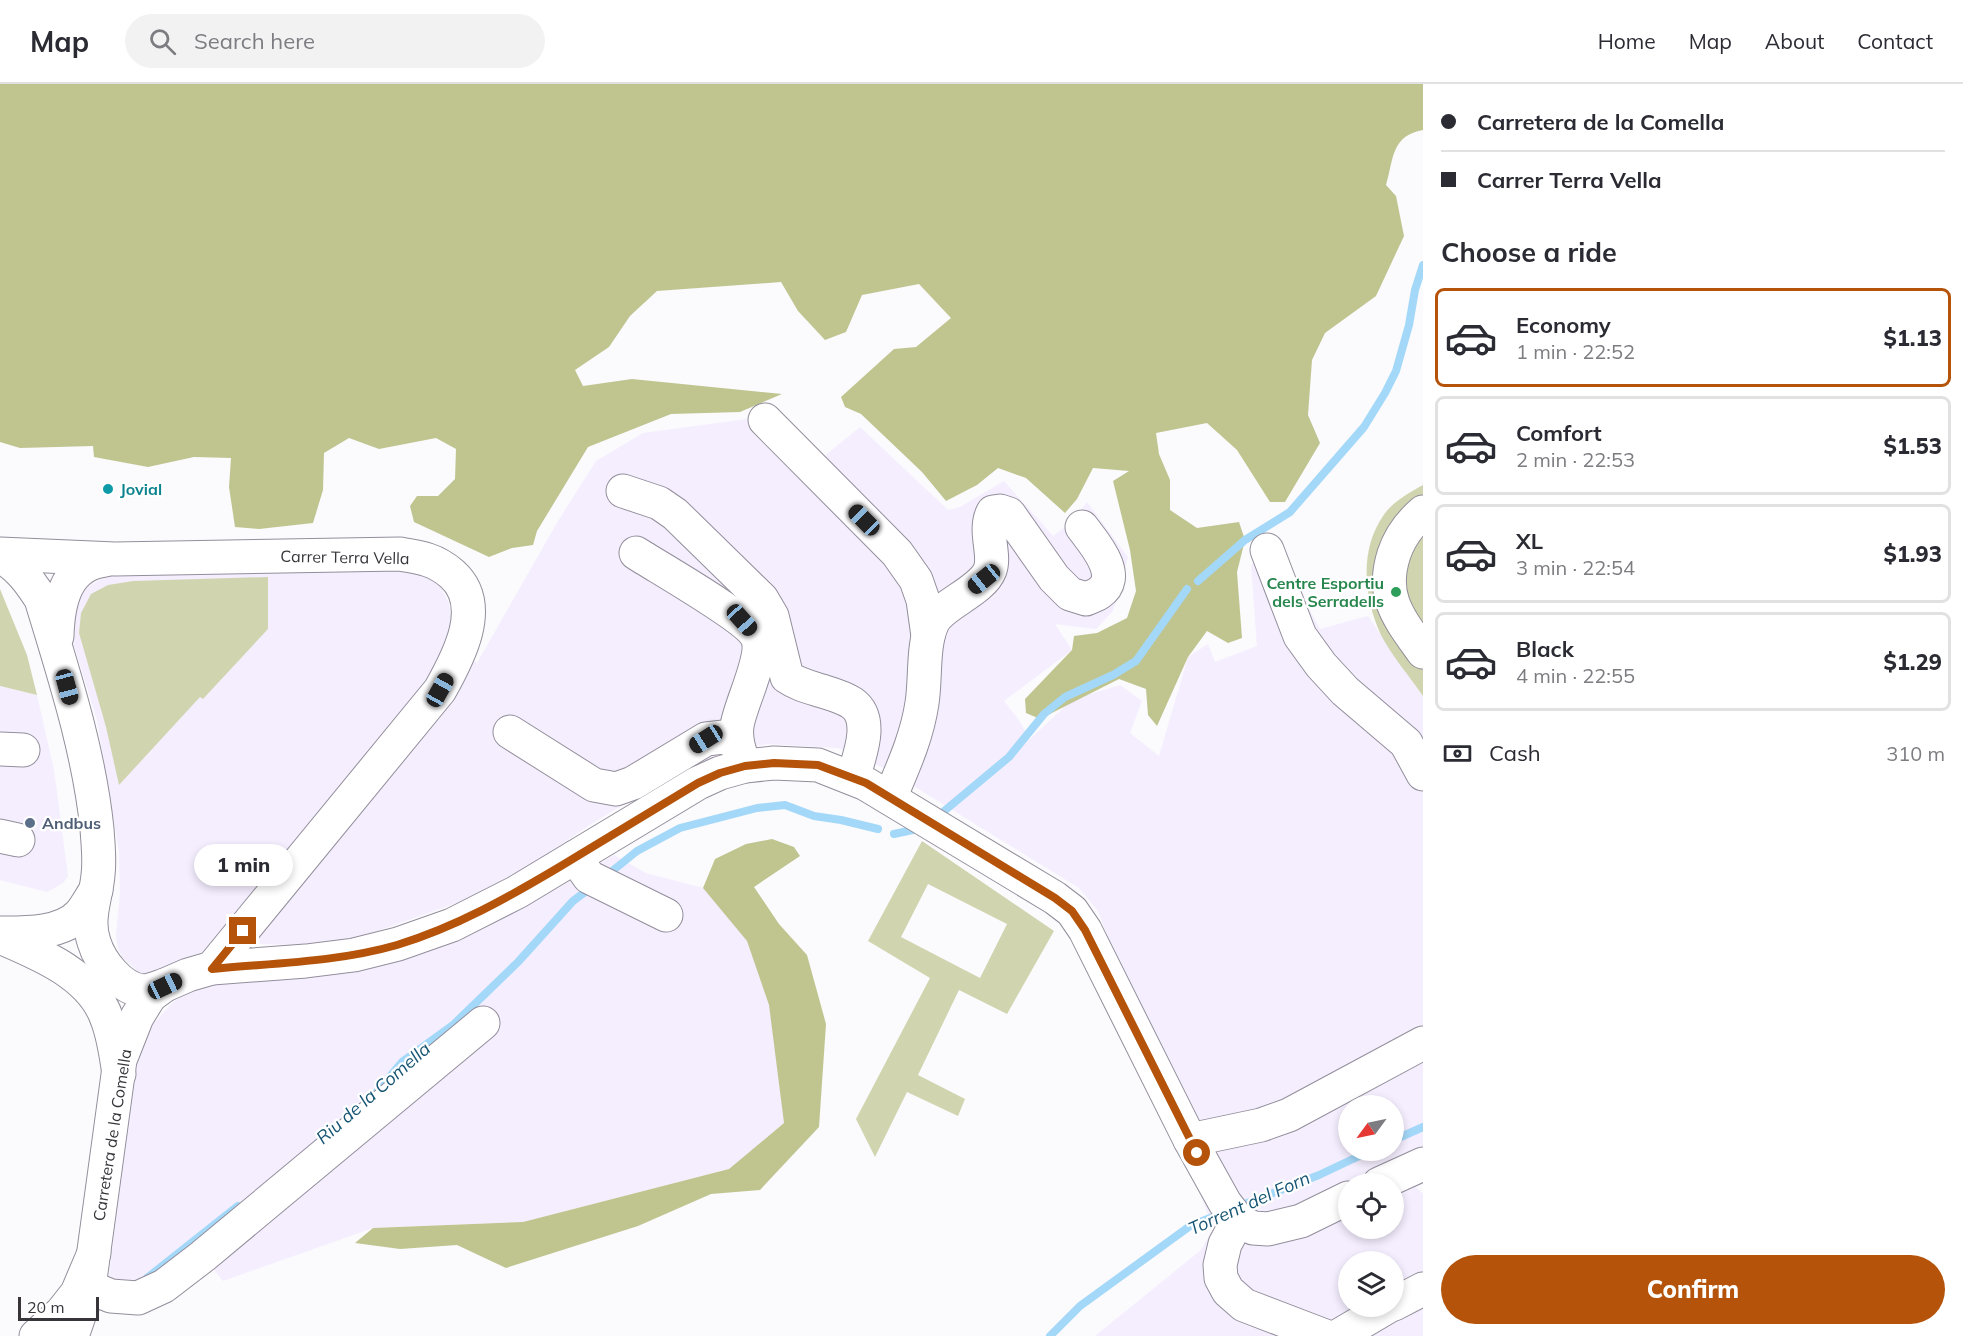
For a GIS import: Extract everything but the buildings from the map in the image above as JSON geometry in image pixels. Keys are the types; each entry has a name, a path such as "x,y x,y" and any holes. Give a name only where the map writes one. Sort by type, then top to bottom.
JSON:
{"main road":[{"path":"765,420 897,553 916,580 923,600 928,636"},
{"path":"623,491 659,503 675,514 762,599 772,616 787,676 794,682 836,695 854,704 865,723 863,742 853,778"},
{"path":"890,798 911,749 922,704 928,636 933,620 984,579 990,569 988,520 993,512 1000,511 1008,514 1054,578 1070,594 1086,599 1101,592 1107,583 1109,570 1082,527"},
{"path":"1423,512 1407,526 1396,547 1389,570 1389,592 1401,620 1423,652"},
{"path":"1268,549 1300,636 1345,691 1406,743 1423,774"},
{"path":"636,553 742,620 758,637 759,652 737,726 741,755"},
{"name":"Carrer Terra Vella","path":"0,555 115,559 400,554 429,560 444,568 458,580 466,594 469,621 454,665 440,690 212,969"},
{"path":"0,555 11,562 28,579 41,600 82,742 97,831 99,873 90,924 94,942 100,957 131,988 145,991 165,986"},
{"path":"61,665 56,635 59,604 68,582 81,567 98,561 115,559"},
{"path":"510,732 594,785 616,789 633,783 706,739 724,737 741,755"},
{"name":"Carretera de la Comella","path":"94,1252 120,1060 136,1017 150,996 188,975 212,969 354,955 398,944 452,925 486,909 698,783 720,773 741,755 774,763 818,765 866,783 1055,898 1072,911 1085,930 1190,1140 1231,1211"},
{"path":"575,857 590,877 666,915"},
{"path":"0,933 45,931 61,926 80,914 96,890"},
{"path":"96,890 76,930 74,947 76,961 92,994 107,1017 119,1074"},
{"path":"0,937 48,959 72,974 92,994"},
{"path":"76,1318 111,1296 138,1298 164,1286 212,1249 483,1023"},
{"path":"1190,1140 1261,1125 1289,1115 1423,1043"},
{"path":"1403,1173 1423,1164"},
{"path":"1324,1336 1244,1305 1228,1291 1221,1278 1220,1265 1231,1211 1253,1227 1268,1229 1301,1221 1338,1203"},
{"path":"76,1318 94,1252"},
{"path":"36,1336 62,1312 77,1293 94,1252"},
{"path":"1404,1299 1423,1289"},
{"path":"1338,1336 1370,1317"}],"shaded area":[{"path":"765,401 822,458 860,427 948,510 960,507 1004,481 1053,536 1072,522 1087,502 1128,557 1113,611 1096,629 1055,624 1072,650 1004,701 1030,739 1073,699 1120,685 1142,701 1130,733 1159,756 1188,657 1208,644 1215,662 1257,646 1251,565 1277,550 1320,629 1368,616 1423,696 1423,1184 1416,1187 1423,1194 1423,1336 1095,1336 1201,1250 1213,1229 1098,911 1079,888 886,769 838,748 768,744 727,752 666,779 588,826 537,861 462,901 372,933 327,946 260,944 259,934 472,659 477,663 558,521 596,461 643,433 747,419"},
{"path":"397,570 419,572 436,579 449,603 452,624 438,663 422,692 205,951 143,976 122,957 118,948 116,936 120,893 119,852 97,720 68,626 71,605 87,587 113,572"},
{"name":"Andbus","path":"0,686 37,695 54,770 68,876 63,883 47,892 0,880"},
{"path":"614,855 646,873 703,888 751,944 771,1010 784,1123 729,1169 523,1222 373,1228 223,1281 203,1256 164,1286 108,1285 126,1134 138,1057 154,1023 173,1002 197,987 247,979 338,971 422,953 539,899"}],"green space":[{"path":"0,84 1423,84 1423,130 1405,137 1399,143 1393,157 1386,185 1396,196 1404,236 1376,296 1325,333 1312,360 1308,415 1320,443 1285,502 1270,502 1237,450 1207,423 1156,433 1159,454 1170,480 1170,510 1197,528 1239,522 1245,540 1237,572 1242,638 1228,643 1207,631 1188,657 1157,726 1148,715 1146,689 1119,679 1040,719 1026,713 1025,699 1072,650 1074,636 1097,633 1127,618 1136,591 1130,550 1113,481 1129,471 1093,468 1077,499 1065,513 1026,478 998,468 977,485 946,501 922,472 861,414 845,407 841,397 894,349 916,347 951,318 919,284 862,295 846,332 825,340 798,311 781,282 657,291 630,316 609,347 575,370 583,386 632,379 782,394 740,412 671,414 588,447 537,531 533,545 512,548 489,557 414,522 410,506 417,496 438,496 455,479 456,449 436,438 379,449 349,438 324,453 323,490 313,523 259,529 235,527 229,487 231,458 194,457 148,467 94,457 93,446 20,448 0,442"},
{"name":"Centre Esportiu dels Serradells","path":"1423,485 1423,696 1385,643 1375,621 1368,590 1367,559 1375,530 1383,516 1396,502"},
{"path":"268,577 268,629 203,699 200,697 119,785 106,727 79,633 81,613 91,594 108,585 133,581"},
{"path":"0,589 27,655 37,695 0,686"},
{"path":"772,839 794,847 800,856 754,887 779,924 807,955 826,1024 819,1127 760,1190 711,1194 638,1226 506,1268 457,1245 400,1249 355,1243 373,1228 523,1222 729,1169 784,1123 769,1005 747,941 703,888 715,859 746,844"},
{"path":"922,841 1054,931 1007,1014 959,990 918,1075 965,1099 958,1116 907,1092 875,1157 856,1119 930,978 868,941","holes":["928,884 1007,924 980,978 901,937"]}],"waterway":[{"name":"Riu de la Comella","path":"1198,581 1245,540 1290,512 1364,427 1396,371 1423,265"},
{"name":"Riu de la Comella","path":"937,817 1009,757 1044,714 1065,697 1113,675 1136,661 1187,589"},
{"name":"Riu de la Comella","path":"611,872 637,851 680,828 757,808 785,805 814,816 878,829"},
{"name":"Riu de la Comella","path":"894,834 922,828"},
{"name":"Riu de la Comella","path":"376,1093 402,1062 453,1025 518,962 573,901 585,892"},
{"name":"Torrent del Forn","path":"1404,1136 1423,1127"},
{"name":"Torrent del Forn","path":"1237,1207 1349,1161"},
{"name":"Riu de la Comella","path":"147,1278 238,1206"},
{"name":"Torrent del Forn","path":"1050,1336 1080,1306 1190,1226 1225,1212"}],"place":[{"name":"Jovial","path":"108,489"},
{"name":"Centre Esportiu dels Serradells","path":"1396,592"},
{"name":"Andbus","path":"30,823"}],"route":[{"path":"243,931 212,969 354,955 398,944 452,925 486,909 537,881 698,783 720,773 745,766 774,763 818,765 866,783 1055,898 1072,911 1085,930 1197,1153"}]}
